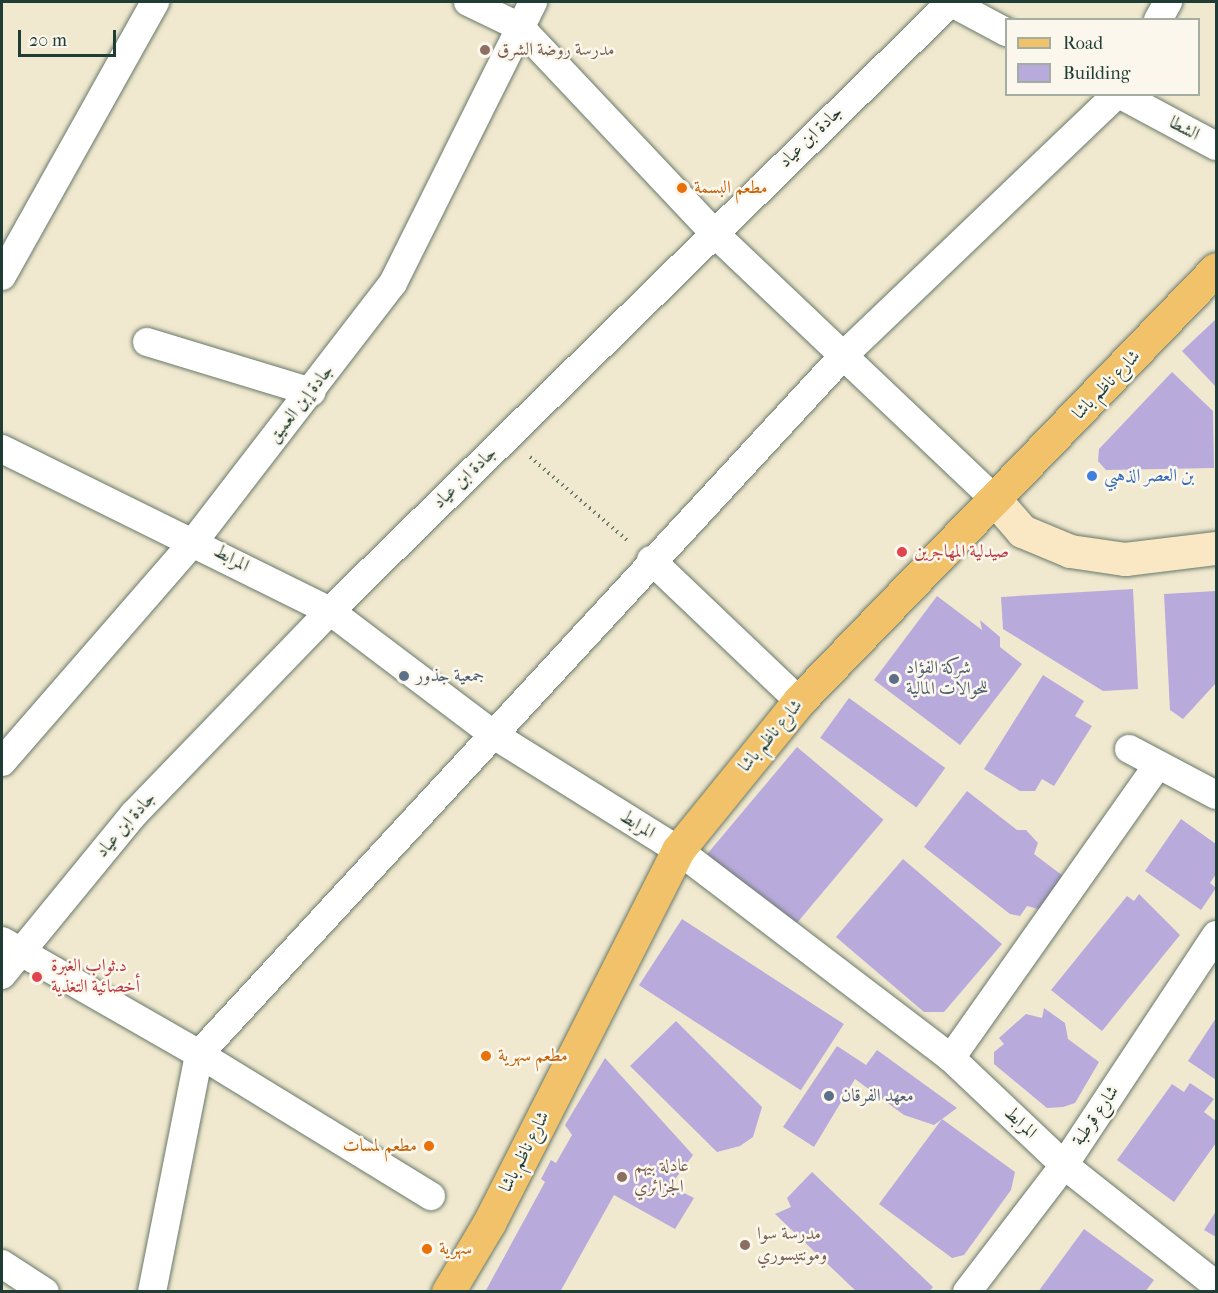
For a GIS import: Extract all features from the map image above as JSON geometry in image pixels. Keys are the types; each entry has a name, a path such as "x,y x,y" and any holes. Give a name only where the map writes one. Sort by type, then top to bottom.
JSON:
{"main road":[{"name":"شارع ناظم باشا","path":"448,1292 489,1223 678,850 799,701 996,501 1216,269"},
{"path":"996,501 1022,531 1079,553 1125,559 1216,548"}],"street":[{"path":"2,276 154,2"},
{"path":"468,2 520,27 713,232 845,354 996,501"},
{"name":"جادة إبن العميق","path":"2,762 195,540 312,392 393,283 532,2"},
{"path":"951,2 1005,31"},
{"name":"جادة ابن عياد","path":"2,975 11,946 330,610 713,232 951,2"},
{"path":"1159,18 1168,2"},
{"path":"152,1292 199,1054 494,735 651,560 845,354 1116,96"},
{"name":"الشطا","path":"1122,96 1216,146"},
{"path":"147,342 312,392"},
{"name":"المرابط","path":"2,449 195,540 330,610 494,735 678,850 951,1058 1064,1165 1216,1285"},
{"path":"651,560 799,701"},
{"path":"1129,749 1216,795"},
{"path":"951,1058 1158,765"},
{"name":"شارع قرطبة","path":"968,1292 1064,1165 1216,935"},
{"path":"11,946 199,1054 431,1196"},
{"path":"2,1264 45,1292"}],"path":[{"path":"507,437 651,560"}],"building":[{"path":"1216,319 1216,387 1182,351"},
{"path":"1172,372 1213,411 1214,468 1106,470 1098,461 1099,449"},
{"path":"1133,589 1138,689 1103,691 1003,629 1001,597"},
{"path":"1216,591 1216,683 1183,719 1170,710 1164,594"},
{"path":"937,596 982,630 980,620 1000,637 1000,647 1022,664 960,745 874,680"},
{"path":"1043,675 1084,701 1075,716 1092,726 1054,786 1042,779 1035,791 1020,791 984,769"},
{"path":"849,698 945,768 916,808 820,738"},
{"path":"797,747 884,820 794,927 707,854"},
{"path":"967,791 1017,830 1026,830 1038,843 1034,854 1067,879 1042,910 1027,906 1020,916 1010,914 924,847"},
{"path":"1181,819 1216,844 1216,874 1210,883 1216,888 1201,910 1145,871"},
{"path":"903,859 1002,944 944,1012 924,1012 836,937"},
{"path":"1139,894 1180,935 1102,1031 1051,990 1127,896 1134,901"},
{"path":"682,919 844,1024 801,1090 639,985"},
{"path":"1044,1008 1065,1023 1068,1039 1099,1062 1075,1103 1063,1107 1047,1108 994,1064 994,1052 1004,1044 999,1038 1026,1014 1042,1018"},
{"path":"1216,1018 1216,1080 1188,1061"},
{"path":"676,1021 762,1107 753,1137 740,1146 717,1152 630,1066"},
{"path":"837,1046 866,1065 877,1050 957,1108 934,1125 904,1115 855,1079 814,1147 783,1127"},
{"path":"605,1058 693,1155 670,1186 694,1198 675,1229 614,1195 560,1292 485,1292 545,1182 541,1179 551,1160 556,1163 572,1135 565,1125"},
{"path":"1190,1083 1214,1099 1204,1112 1216,1121 1216,1143 1174,1202 1117,1160 1172,1084 1184,1092"},
{"path":"942,1119 1015,1172 1011,1190 964,1255 952,1258 879,1204"},
{"path":"812,1172 933,1287 929,1292 857,1292 775,1214 791,1207 787,1198"},
{"path":"1216,1211 1216,1237 1204,1230"},
{"path":"1084,1229 1154,1280 1145,1292 1038,1292"}],"place":[{"name":"مدرسة روضة الشرق","path":"485,50"},
{"name":"مطعم البسمة","path":"682,188"},
{"name":"بن العصر الذهبي","path":"1092,476"},
{"name":"صيدلية المهاجرين","path":"902,552"},
{"name":"جمعية جذور","path":"404,676"},
{"name":"شركة الفؤاد للحوالات المالية","path":"894,679"},
{"name":"د.ثواب الغبرة أخصائية التغذية","path":"37,977"},
{"name":"مطعم سهرية","path":"486,1056"},
{"name":"معهد الفرقان","path":"829,1096"},
{"name":"مطعم لمسات","path":"429,1146"},
{"name":"عادلة بيهم الجزائري","path":"622,1177"},
{"name":"مدرسة سوا ومونتيسوري","path":"745,1245"},
{"name":"سهرية","path":"427,1249"}]}
